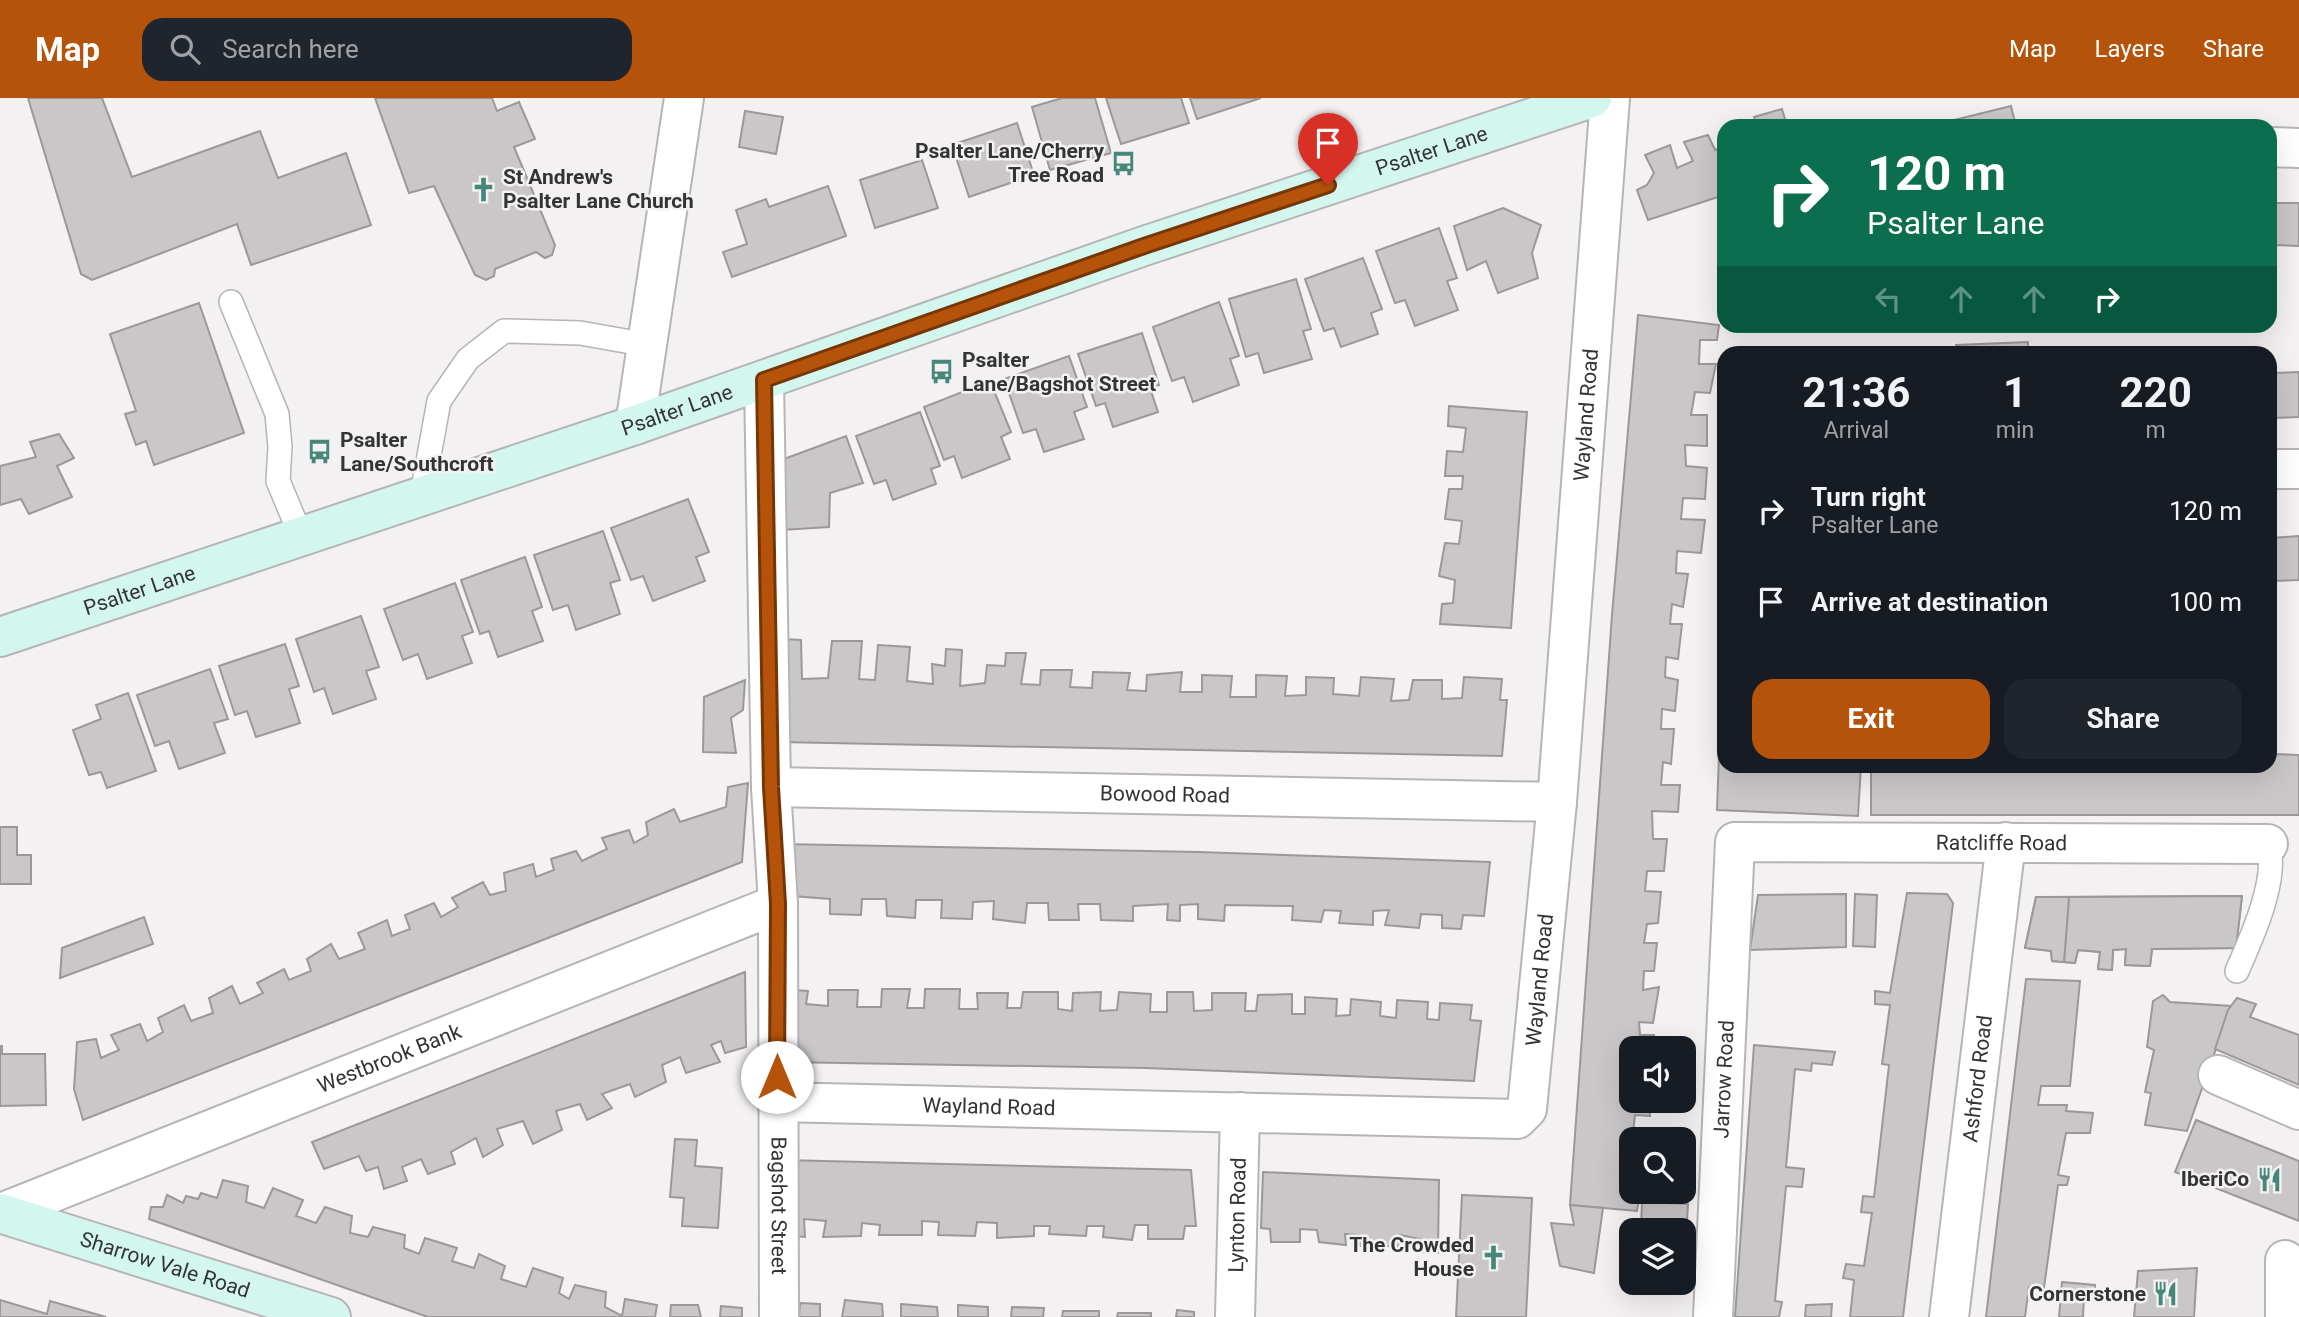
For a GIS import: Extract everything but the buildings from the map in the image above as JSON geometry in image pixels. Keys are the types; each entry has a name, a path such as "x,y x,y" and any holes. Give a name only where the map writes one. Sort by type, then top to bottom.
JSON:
{"street":[{"path":"635,425 684,98"},
{"name":"Psalter Lane","path":"0,637 635,425 1131,250 1592,98"},
{"name":"Wayland Road","path":"777,1102 1517,1119 1527,1108 1557,802 1610,98"},
{"path":"2277,147 2299,148"},
{"name":"Bagshot Street","path":"764,380 771,787 778,904 779,1317"},
{"path":"2277,470 2299,469"},
{"name":"Bowood Road","path":"771,787 1557,802"},
{"name":"Ratcliffe Road","path":"1735,842 2268,844"},
{"name":"Jarrow Road","path":"1713,1317 1735,842"},
{"name":"Ashford Road","path":"1949,1317 2006,842"},
{"name":"Westbrook Bank","path":"1,1213 778,904"},
{"path":"2218,1076 2299,1110"},
{"name":"Lynton Road","path":"1235,1317 1240,1112"},
{"name":"Sharrow Vale Road","path":"1,1213 311,1314"},
{"path":"2285,1260 2285,1317"}],"lane":[{"path":"231,302 277,414 280,447 278,481 301,536"},
{"path":"422,494 439,401 468,359 504,331 580,333 648,345"},
{"path":"2237,971 2253,934 2267,885 2271,854 2268,844"}],"place":[{"name":"Psalter Lane/Cherry Tree Road","path":"1124,163"},
{"name":"St Andrew's Psalter Lane Church","path":"483,189"},
{"name":"Psalter Lane/Bagshot Street","path":"942,372"},
{"name":"Psalter Lane/Southcroft","path":"320,452"},
{"name":"IberiCo","path":"2269,1179"},
{"name":"The Crowded House","path":"1494,1257"},
{"name":"Cornerstone","path":"2166,1294"}],"route":[{"path":"777,1077 778,904 771,787 764,380 1144,246 1328,185"}]}
